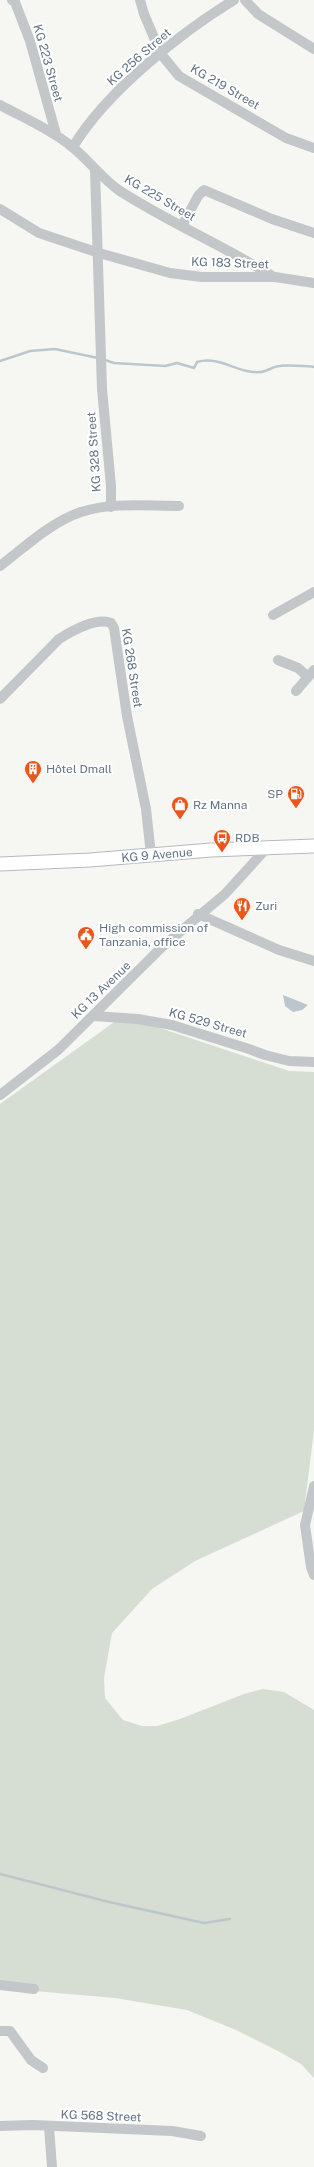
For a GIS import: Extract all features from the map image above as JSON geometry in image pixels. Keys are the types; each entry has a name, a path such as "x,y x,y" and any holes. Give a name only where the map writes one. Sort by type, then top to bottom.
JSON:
{"main road":[{"name":"KG 9 Avenue","path":"0,864 90,860 211,850 314,846"}],"street":[{"name":"KG 219 Street","path":"140,0 161,54 179,76 286,138 314,148"},
{"name":"KG 256 Street","path":"72,147 103,106 161,54 197,25 234,0"},
{"path":"245,0 258,14 314,50"},
{"name":"KG 223 Street","path":"14,1 30,41 56,134"},
{"name":"KG 225 Street","path":"0,105 56,134 119,190 182,226 237,254 275,277"},
{"path":"95,170 99,253"},
{"path":"182,226 198,196 204,190 272,220 314,233"},
{"name":"KG 183 Street","path":"0,209 39,233 142,266 182,275 202,277 275,277 314,283"},
{"name":"KG 328 Street","path":"0,566 60,522 81,512 111,507 111,486 102,389 99,253"},
{"path":"111,507 179,506"},
{"path":"273,615 314,592"},
{"name":"KG 268 Street","path":"0,699 59,639 69,633 97,622 105,621 111,623 114,628 127,716 146,809 151,855"},
{"path":"278,660 311,673 296,691"},
{"name":"KG 13 Avenue","path":"0,1095 58,1050 162,947 198,914 225,894 266,849"},
{"path":"198,914 279,950 314,961"},
{"name":"KG 529 Street","path":"94,1016 138,1019 172,1025 289,1062 314,1062"},
{"path":"314,1486 309,1514 305,1524 311,1567 314,1575"},
{"path":"0,1985 34,1989"},
{"path":"0,2031 10,2031 31,2060 43,2068"},
{"name":"KG 568 Street","path":"0,2126 33,2125 49,2127 172,2131 201,2136"},
{"path":"49,2127 52,2167"}],"shaded area":[{"path":"283,995 308,1005 302,1010 293,1012 285,1006"},
{"path":"117,1020 154,1026 289,1071 314,1072 314,1430 304,1511 195,1561 152,1589 112,1633 104,1678 105,1698 123,1720 142,1726 157,1726 180,1719 244,1694 263,1689 284,1692 314,1710 314,2078 301,2064 278,2051 236,2030 187,2010 115,1998 0,1988 0,1104"}],"waterway":[{"path":"0,361 30,351 55,349 98,358"},
{"path":"105,360 114,363 165,366 177,363 194,368 197,362 213,361 252,372 263,372 275,367 283,366 314,367"},
{"path":"0,1874 109,1902 204,1923 230,1919"}],"place":[{"name":"Hôtel Dmall","path":"33,784"},
{"name":"SP","path":"296,809"},
{"name":"Rz Manna","path":"180,820"},
{"name":"RDB","path":"222,853"},
{"name":"Zuri","path":"242,921"},
{"name":"High commission of Tanzania, office","path":"86,950"}]}
